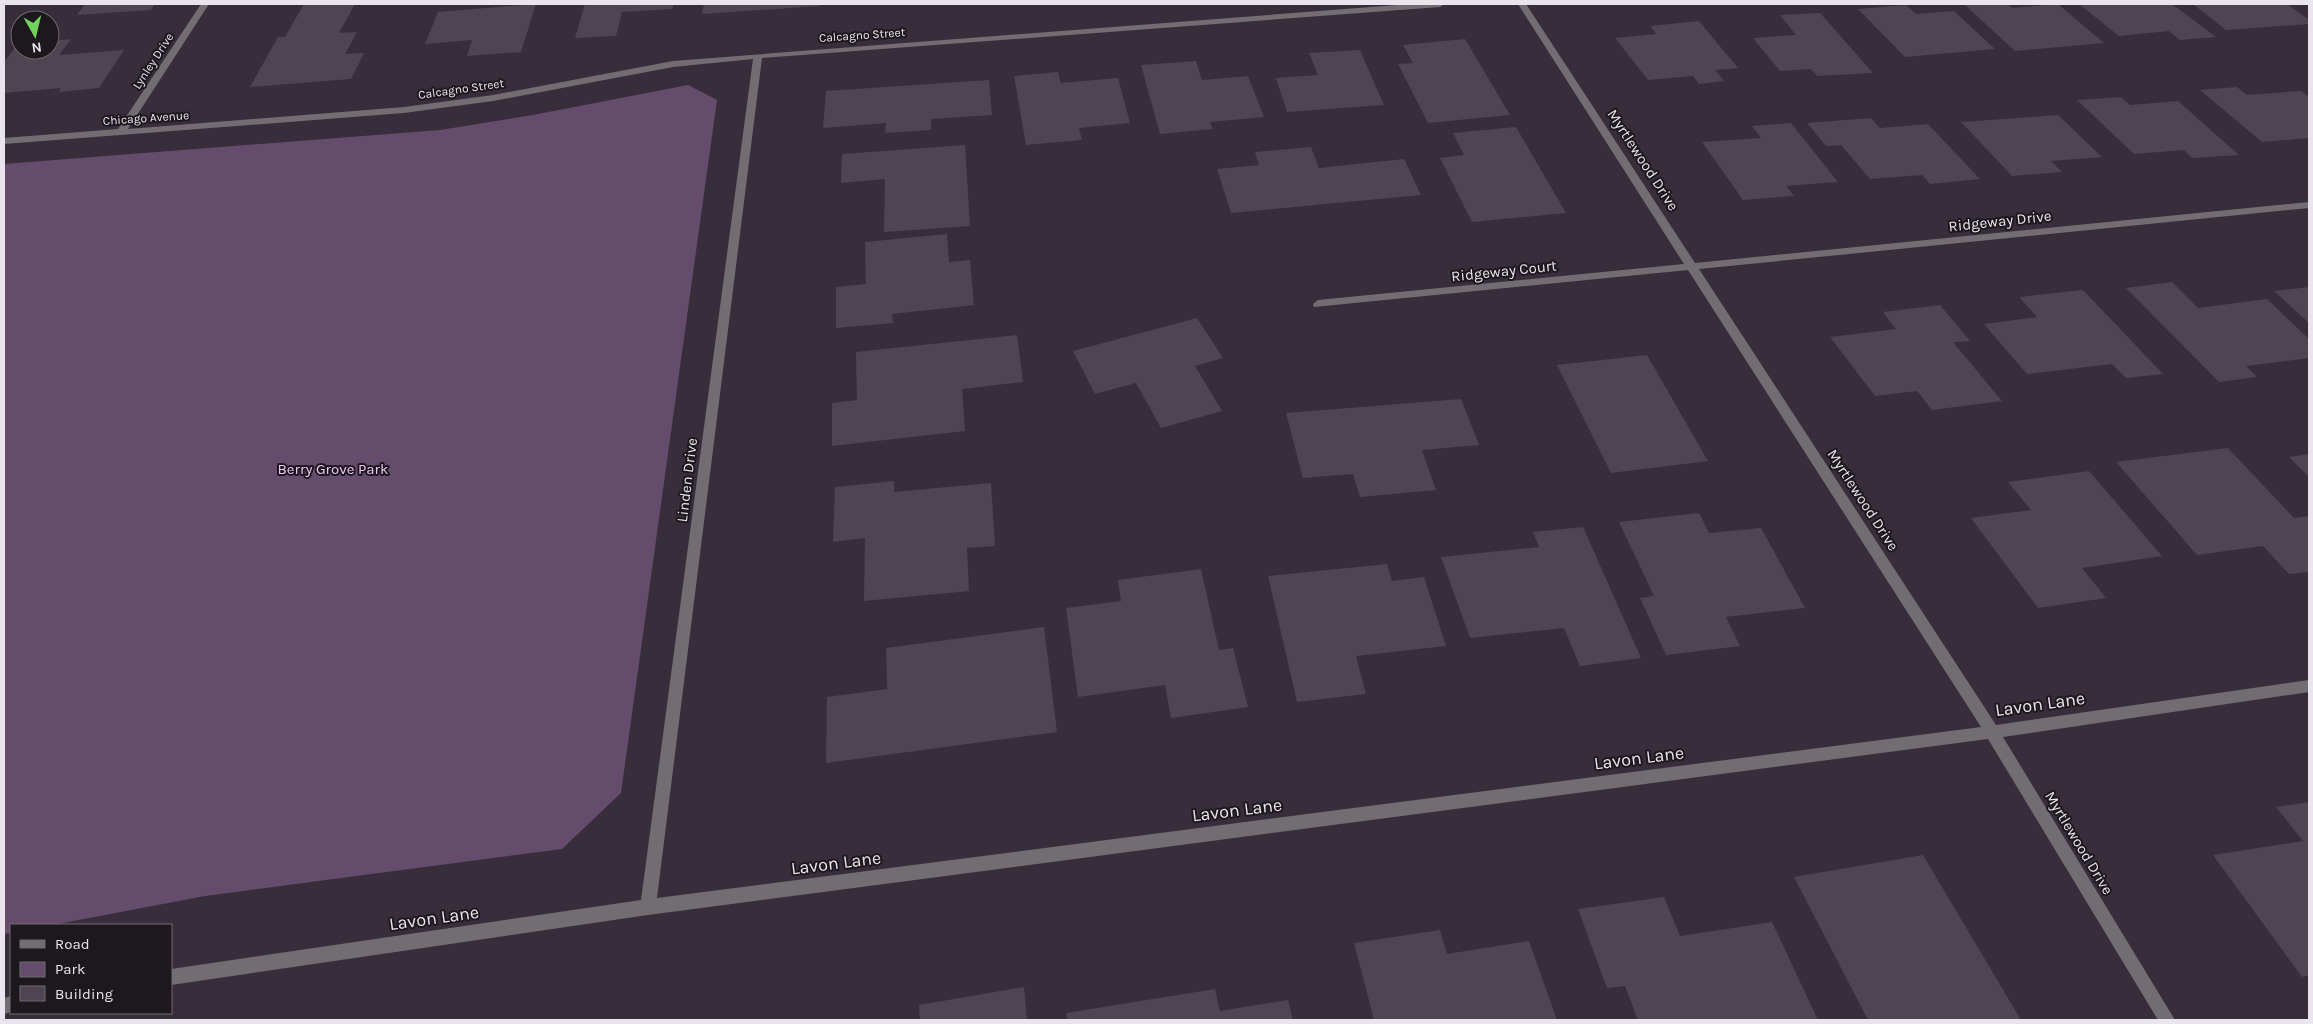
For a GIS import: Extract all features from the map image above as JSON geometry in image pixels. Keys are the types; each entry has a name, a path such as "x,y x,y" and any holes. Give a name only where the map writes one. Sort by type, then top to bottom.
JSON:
{"street":[{"name":"Lynley Drive","path":"121,132 205,4"},
{"name":"Calcagno Street","path":"290,119 404,110 493,98 673,64 1440,4"},
{"name":"Myrtlewood Drive","path":"1522,4 1694,267 1992,732 2167,1020"},
{"name":"Linden Drive","path":"648,908 758,56"},
{"name":"Chicago Avenue","path":"4,141 290,119"},
{"name":"Ridgeway Drive","path":"1694,267 2309,205"},
{"name":"Ridgeway Court","path":"1318,304 1694,267"},
{"name":"Lavon Lane","path":"172,976 648,908 1992,732 2309,686"}],"green space":[{"name":"Berry Grove Park","path":"688,85 717,100 621,793 562,849 205,896 57,924 10,924 10,933 4,934 4,164 440,130 533,115"}],"building":[{"path":"85,4 155,4 151,10 77,15"},
{"path":"304,4 355,4 339,33 357,32 345,54 364,53 351,79 250,87 278,37 285,37"},
{"path":"536,4 521,52 467,56 472,40 425,44 438,12"},
{"path":"585,4 674,4 672,9 622,12 616,36 575,38"},
{"path":"704,4 819,4 819,6 702,14"},
{"path":"1964,4 2007,4 2012,8 2058,4 2104,43 2015,51"},
{"path":"2079,4 2172,4 2216,37 2180,40 2169,31 2119,36"},
{"path":"2193,4 2287,4 2309,20 2309,24 2226,30"},
{"path":"1906,5 1916,14 1954,11 1995,49 1905,57 1858,9"},
{"path":"1820,13 1873,73 1817,76 1811,69 1780,71 1753,38 1796,35 1780,15"},
{"path":"1699,21 1738,68 1715,70 1724,81 1699,84 1693,76 1648,80 1615,38 1656,34 1650,26"},
{"path":"71,39 60,54 60,40"},
{"path":"1465,39 1510,115 1428,123 1398,64 1413,63 1403,45"},
{"path":"124,50 99,88 59,92 61,88 4,93 4,62 10,54 10,60 60,60 60,55"},
{"path":"1360,50 1384,105 1287,112 1276,78 1318,75 1309,53"},
{"path":"1196,61 1202,80 1248,76 1264,117 1210,122 1213,129 1160,134 1141,65"},
{"path":"1058,72 1061,83 1118,78 1130,123 1079,128 1082,140 1026,145 1014,76"},
{"path":"989,80 992,115 931,119 931,130 885,133 886,123 823,128 826,91"},
{"path":"2237,87 2247,95 2301,91 2309,97 2309,138 2262,142 2200,90"},
{"path":"2121,97 2130,105 2178,101 2239,155 2192,158 2184,150 2134,154 2077,100"},
{"path":"2058,115 2102,157 2051,161 2062,172 2012,176 1961,122"},
{"path":"1871,118 1880,128 1928,124 1980,179 1930,184 1922,175 1870,179 1841,145 1826,146 1807,123"},
{"path":"1791,123 1838,182 1786,186 1794,196 1743,200 1702,142 1761,138 1752,126"},
{"path":"1516,127 1566,213 1472,222 1440,158 1464,155 1453,133"},
{"path":"965,145 970,226 884,232 885,179 841,183 842,154"},
{"path":"1311,147 1319,168 1404,159 1421,195 1231,213 1217,169 1259,165 1255,152"},
{"path":"947,234 949,262 970,260 974,305 892,314 893,323 836,328 836,287 866,284 865,242"},
{"path":"2172,282 2198,308 2267,299 2309,339 2309,358 2246,366 2257,377 2219,382 2126,288"},
{"path":"2309,287 2309,323 2274,291"},
{"path":"2083,290 2163,374 2126,378 2112,364 2027,374 1984,324 2037,317 2019,297"},
{"path":"1940,305 1970,341 1953,342 2002,401 1932,410 1917,391 1875,396 1830,337 1896,329 1883,312"},
{"path":"1197,318 1223,358 1195,366 1222,411 1161,428 1136,383 1095,394 1073,351"},
{"path":"1017,335 1023,382 962,389 965,431 832,446 832,403 857,400 856,352"},
{"path":"1647,355 1708,461 1611,473 1557,365"},
{"path":"1461,399 1479,445 1422,450 1436,490 1360,497 1353,474 1303,478 1286,413"},
{"path":"2228,448 2294,518 2309,516 2309,572 2289,574 2263,546 2197,555 2116,462"},
{"path":"2309,454 2309,477 2289,457"},
{"path":"2089,471 2162,556 2082,568 2106,598 2038,608 1971,518 2031,510 2008,482"},
{"path":"894,481 894,492 991,483 995,546 967,548 969,591 864,601 865,538 833,542 835,487"},
{"path":"1699,513 1709,533 1761,528 1805,608 1726,617 1740,646 1666,655 1640,598 1654,596 1619,522"},
{"path":"1583,527 1641,658 1580,666 1564,628 1470,638 1441,557 1539,547 1533,532"},
{"path":"1387,564 1392,581 1424,577 1446,646 1356,656 1366,694 1297,702 1268,576"},
{"path":"1201,569 1219,650 1233,648 1248,707 1171,718 1165,685 1078,697 1066,608 1121,601 1118,580"},
{"path":"1044,627 1057,732 826,763 827,697 887,689 886,648"},
{"path":"2309,802 2309,975 2302,977 2213,855 2303,841 2276,807"},
{"path":"1923,855 2021,1020 1868,1020 1794,877"},
{"path":"1664,897 1680,936 1772,922 1818,1020 1638,1020 1625,986 1607,988 1578,909"},
{"path":"1440,930 1447,954 1529,941 1557,1020 1374,1020 1354,943"},
{"path":"1024,987 1027,1020 920,1020 919,1005"},
{"path":"1215,989 1220,1011 1288,1000 1293,1020 1067,1020 1066,1013"}]}
